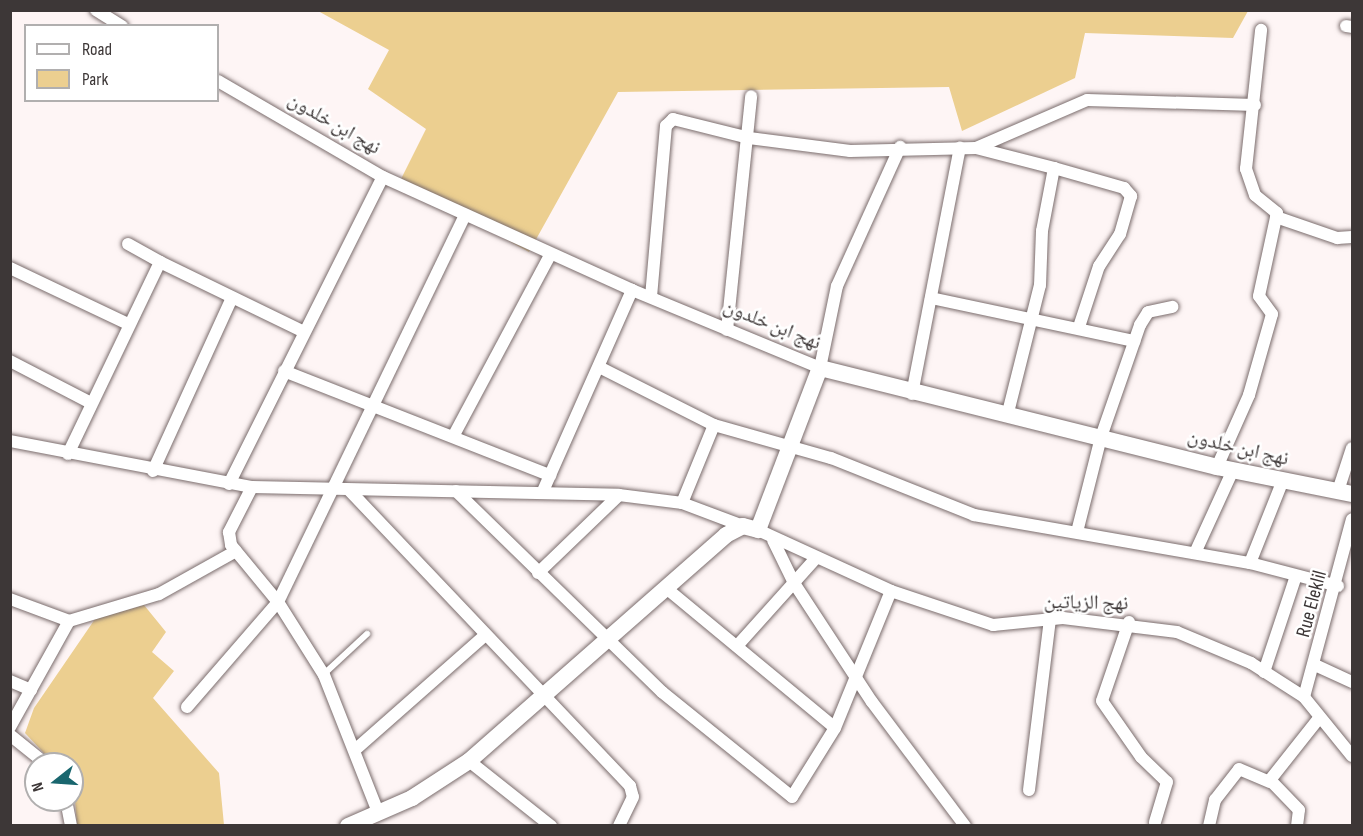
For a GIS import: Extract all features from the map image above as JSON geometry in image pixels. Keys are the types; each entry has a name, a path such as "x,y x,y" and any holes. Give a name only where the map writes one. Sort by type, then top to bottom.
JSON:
{"street":[{"path":"96,10 119,24"},
{"path":"1262,30 1247,179 1276,217 1337,238 1353,237"},
{"name":"نهج ابن خلدون","path":"219,82 383,177 550,255 820,368 912,394 1225,468 1345,492"},
{"path":"727,330 752,96"},
{"path":"976,148 1087,100 1255,105"},
{"path":"651,297 666,126 678,119 749,138 850,151 900,147 976,148 1124,188 1131,196 1120,234 1099,266 1078,327"},
{"path":"348,825 371,819 468,761 666,588 750,528 793,450 820,368 837,286 900,147"},
{"path":"912,394 960,148"},
{"path":"1007,416 1034,316 1054,168"},
{"path":"229,484 383,177"},
{"path":"187,707 278,602 337,491 374,405 465,216"},
{"path":"1195,553 1225,468 1270,324 1272,309 1259,296 1276,217"},
{"path":"128,244 231,300 304,332"},
{"path":"454,435 550,255"},
{"path":"68,454 128,324 160,262"},
{"path":"10,268 128,324"},
{"path":"543,491 632,290"},
{"path":"931,298 1034,316 1134,342"},
{"path":"153,471 231,300"},
{"path":"1077,532 1101,437 1134,342 1148,312 1172,307"},
{"path":"10,361 92,403"},
{"path":"599,367 714,424 912,487 974,514 1250,563 1338,586"},
{"path":"284,371 454,435 550,475"},
{"path":"682,503 714,424"},
{"name":"نهج الزياتين","path":"10,441 153,471 252,487 337,491 543,491 619,495 682,503 750,528 891,591 993,625 1050,620 1129,622 1177,632 1264,672 1304,697 1353,756"},
{"path":"1345,492 1353,448"},
{"path":"1250,563 1283,480"},
{"path":"252,487 229,532 236,551 278,602 324,675 356,749 371,819"},
{"path":"350,491 483,637 542,694 630,786 633,797 619,825"},
{"path":"456,491 662,692 792,796 835,728 891,591"},
{"path":"538,573 619,495"},
{"name":"Rue Eleklil","path":"1304,697 1338,586 1353,519"},
{"path":"773,540 794,583 857,678 965,825"},
{"path":"10,599 69,621 159,594 236,551"},
{"path":"737,646 815,559"},
{"path":"1264,672 1296,576"},
{"path":"666,588 835,728"},
{"path":"1029,790 1050,620"},
{"path":"10,727 69,621"},
{"path":"1129,622 1102,701 1141,758 1167,782 1155,822"},
{"path":"356,749 483,637"},
{"path":"1315,665 1353,682"},
{"path":"10,681 31,690"},
{"path":"1270,782 1320,717"},
{"path":"10,735 31,752"},
{"path":"468,761 551,825"},
{"path":"1209,825 1215,800 1239,769 1270,782 1299,810 1298,825"}],"lane":[{"path":"324,675 367,634"}],"green space":[{"path":"318,11 1248,11 1233,38 1085,33 1075,78 962,131 949,87 618,92 529,252 400,181 426,129 368,89 389,50"},
{"path":"144,605 166,632 152,652 174,671 153,698 219,773 224,825 77,825 76,812 84,812 84,752 43,752 25,733 34,708 95,619"}]}
